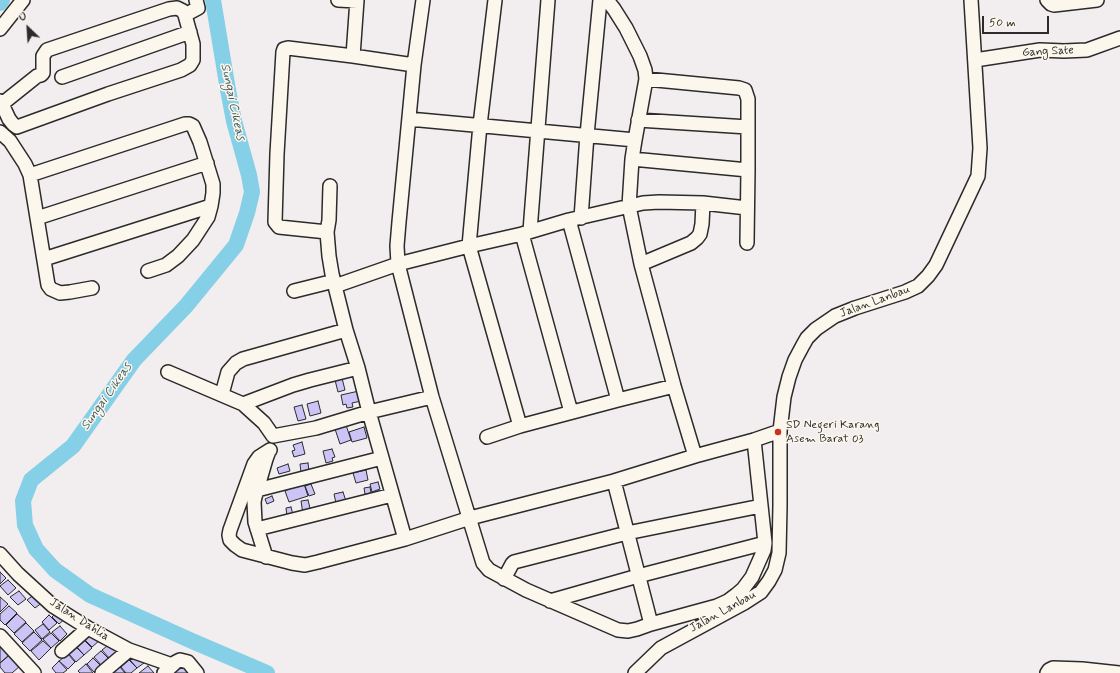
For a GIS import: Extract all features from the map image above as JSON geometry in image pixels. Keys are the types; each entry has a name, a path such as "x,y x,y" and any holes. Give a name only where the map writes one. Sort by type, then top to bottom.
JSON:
{"street":[{"path":"0,30 23,0"},
{"path":"185,16 198,8 196,0"},
{"path":"338,0 357,0 353,56"},
{"path":"423,0 414,65 398,222 398,264 432,397 483,563 489,570 504,579 550,601 618,630 628,631 637,629 717,606 732,598 743,589 752,576 764,550 765,543 762,506 754,440"},
{"path":"496,0 480,125 469,246 520,426"},
{"path":"548,0 538,130 526,233 571,412"},
{"path":"600,0 587,135 575,219 618,400"},
{"path":"607,0 619,17 640,56 646,79 634,140 629,206 641,264 674,386 696,456"},
{"name":"Jalan Lanbau","path":"634,673 661,648 744,603 761,592 775,570 779,553 780,431 784,397 789,377 803,345 816,329 835,316 905,292 918,286 936,265 978,176 980,148 971,0"},
{"path":"1047,0 1051,4 1097,0"},
{"path":"177,8 183,11 190,32 193,44 193,60 190,65 181,70 108,94 17,127 12,124 1,104 43,73 43,56 47,50 169,9 177,8"},
{"path":"62,77 190,32"},
{"name":"Gang Sate","path":"975,60 1040,50 1087,50 1120,38"},
{"path":"327,232 279,226 275,222 277,154 284,49 288,48 353,56 414,65"},
{"path":"646,79 745,90 748,99 747,242"},
{"path":"409,119 634,140"},
{"path":"638,120 748,127"},
{"path":"30,175 185,124 193,126 213,184 212,206 208,217 193,240 178,256 166,265 148,271"},
{"path":"0,132 10,141 25,164 30,175 48,285 50,289 60,293 92,288"},
{"path":"632,159 748,170"},
{"path":"37,218 207,163"},
{"path":"330,186 329,220 327,232 329,256 334,284 405,539"},
{"path":"294,291 334,284 398,264 643,203 703,203 747,208"},
{"path":"641,264 691,243 700,234 703,203"},
{"path":"44,259 212,206"},
{"path":"222,394 228,372 236,363 243,359 346,330"},
{"path":"243,404 293,385 358,368"},
{"path":"168,372 243,404 264,423 273,436 255,497 254,513 255,522 266,557"},
{"path":"487,437 571,412 674,386"},
{"path":"273,436 316,428 369,412 432,397"},
{"path":"270,450 259,457 254,464 234,519 229,535 230,540 242,550 266,557 305,565 405,539 470,518 614,481 780,431"},
{"path":"257,490 382,458"},
{"path":"614,481 651,624"},
{"path":"257,529 392,495"},
{"path":"504,579 514,562 627,533 762,506"},
{"path":"550,601 638,576 765,543"},
{"name":"Jalan Dahlia","path":"0,554 18,574 53,606 88,628 168,669"},
{"path":"62,651 88,628"},
{"path":"0,636 34,673"},
{"path":"102,673 129,650"},
{"path":"168,669 180,660 184,660 188,662 197,673"},
{"path":"1047,673 1053,668 1119,673"}],"building":[{"path":"342,378 345,390 338,392 335,380"},
{"path":"359,391 361,401 352,403 353,407 347,408 346,404 343,405 341,395"},
{"path":"318,401 321,413 310,416 307,404"},
{"path":"302,405 306,419 298,421 294,407"},
{"path":"346,425 351,440 340,444 335,429"},
{"path":"364,427 367,438 352,442 349,432"},
{"path":"302,442 305,454 294,457 292,451 295,450 293,445"},
{"path":"332,449 335,457 332,458 333,461 326,463 323,451"},
{"path":"308,463 309,471 301,472 300,464"},
{"path":"288,464 290,471 279,474 277,468"},
{"path":"366,470 368,480 356,483 353,473"},
{"path":"378,482 380,489 372,492 370,484"},
{"path":"298,484 299,486 304,484 308,496 289,502 285,491"},
{"path":"311,484 315,494 309,496 305,486"},
{"path":"370,487 371,493 365,494 364,488"},
{"path":"343,492 346,501 336,503 334,494"},
{"path":"272,496 274,501 267,504 265,499"},
{"path":"308,500 311,512 303,514 301,501"},
{"path":"291,507 293,515 287,516 286,508"},
{"path":"0,572 6,578 0,584"},
{"path":"8,580 16,588 8,595 0,586"},
{"path":"19,591 26,599 18,605 10,597"},
{"path":"35,594 43,602 35,608 27,600"},
{"path":"0,597 8,604 0,612"},
{"path":"9,606 17,613 5,625 0,620 0,614"},
{"path":"59,610 66,618 59,624 52,617"},
{"path":"17,614 26,622 14,633 6,625"},
{"path":"49,615 57,623 49,630 42,622"},
{"path":"26,623 34,631 22,642 14,634"},
{"path":"43,624 50,632 42,639 35,630"},
{"path":"60,626 67,634 60,641 52,632"},
{"path":"34,632 42,640 30,651 22,643"},
{"path":"92,632 100,640 92,647 84,639"},
{"path":"51,633 59,641 51,648 43,639"},
{"path":"84,640 92,648 84,655 76,646"},
{"path":"43,641 51,648 39,660 31,651"},
{"path":"0,643 10,654 0,663"},
{"path":"111,643 118,652 110,659 102,650"},
{"path":"76,647 84,655 76,662 69,654"},
{"path":"101,651 109,659 102,666 94,657"},
{"path":"11,654 20,666 12,673 5,673 0,667 0,663"},
{"path":"68,654 75,662 68,669 59,661"},
{"path":"137,654 144,663 137,668 130,660"},
{"path":"93,658 101,666 94,672 87,664"},
{"path":"129,660 137,668 131,673 126,673 121,667"},
{"path":"59,661 67,670 63,673 56,673 52,668"},
{"path":"184,662 189,673 175,673 174,671"},
{"path":"86,664 93,673 80,673 78,671"},
{"path":"148,666 154,673 139,673"},
{"path":"120,667 125,673 113,673"}],"waterway":[{"name":"Sungai Cikeas","path":"213,0 234,121 249,175 252,192 247,213 236,245 186,306 134,360 73,446 31,480 23,501 25,525 36,549 55,570 90,595 267,673"}],"place":[{"name":"SD Negeri Karang Asem Barat 03","path":"778,432"}]}
